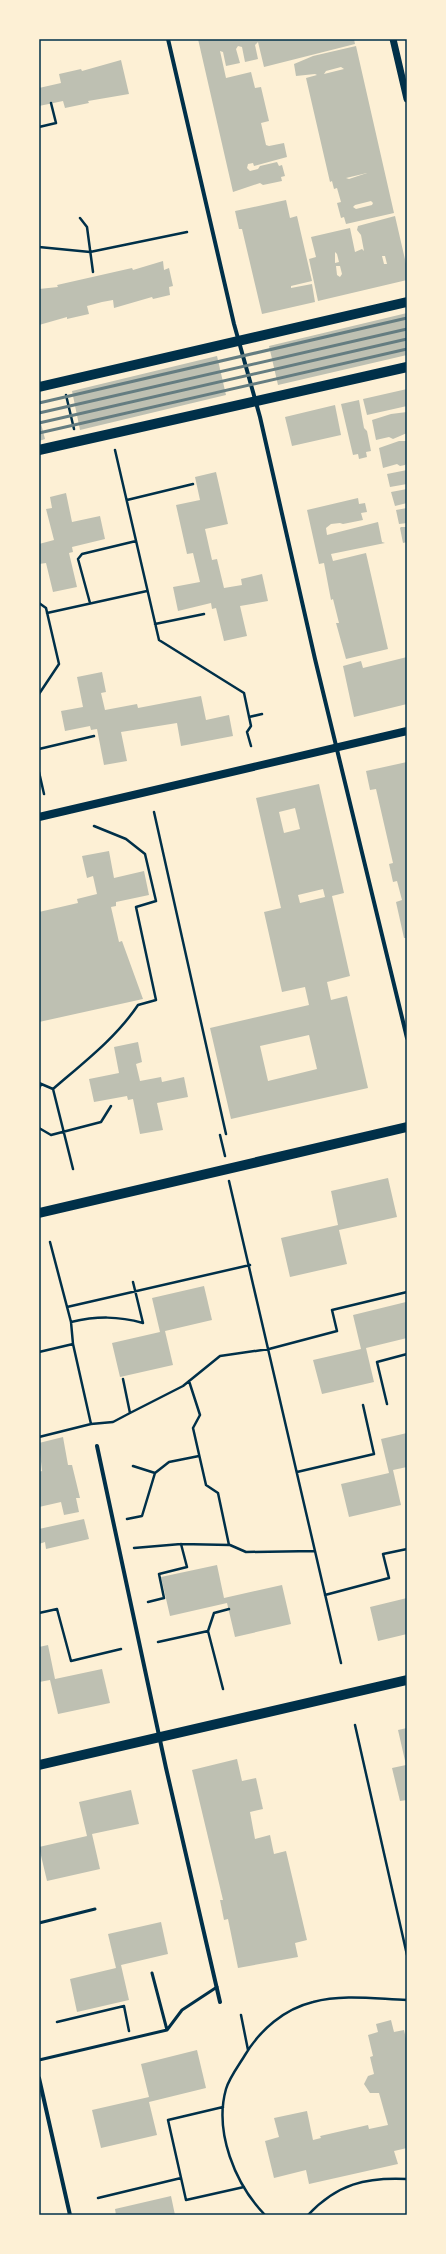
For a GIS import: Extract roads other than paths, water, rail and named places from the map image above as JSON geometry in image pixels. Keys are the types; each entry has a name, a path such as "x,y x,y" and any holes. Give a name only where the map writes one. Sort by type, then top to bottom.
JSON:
{"main road":[{"path":"39,388 239,340 407,302"},
{"path":"39,450 407,367"},
{"path":"39,817 407,731"},
{"path":"39,1213 407,1128"},
{"path":"39,1765 407,1680"}],"street":[{"path":"168,39 407,1038"},
{"path":"393,39 407,99"},
{"path":"97,1446 160,1738 220,2002"},
{"path":"39,2078 70,2215"}],"lane":[{"path":"39,1923 94,1909"},
{"path":"152,1973 167,2030"},
{"path":"39,2060 167,2030 182,2010 217,1987"}],"railway":[{"path":"39,403 407,318"},
{"path":"39,413 407,329"},
{"path":"39,423 407,339"},
{"path":"39,433 407,349"}]}
